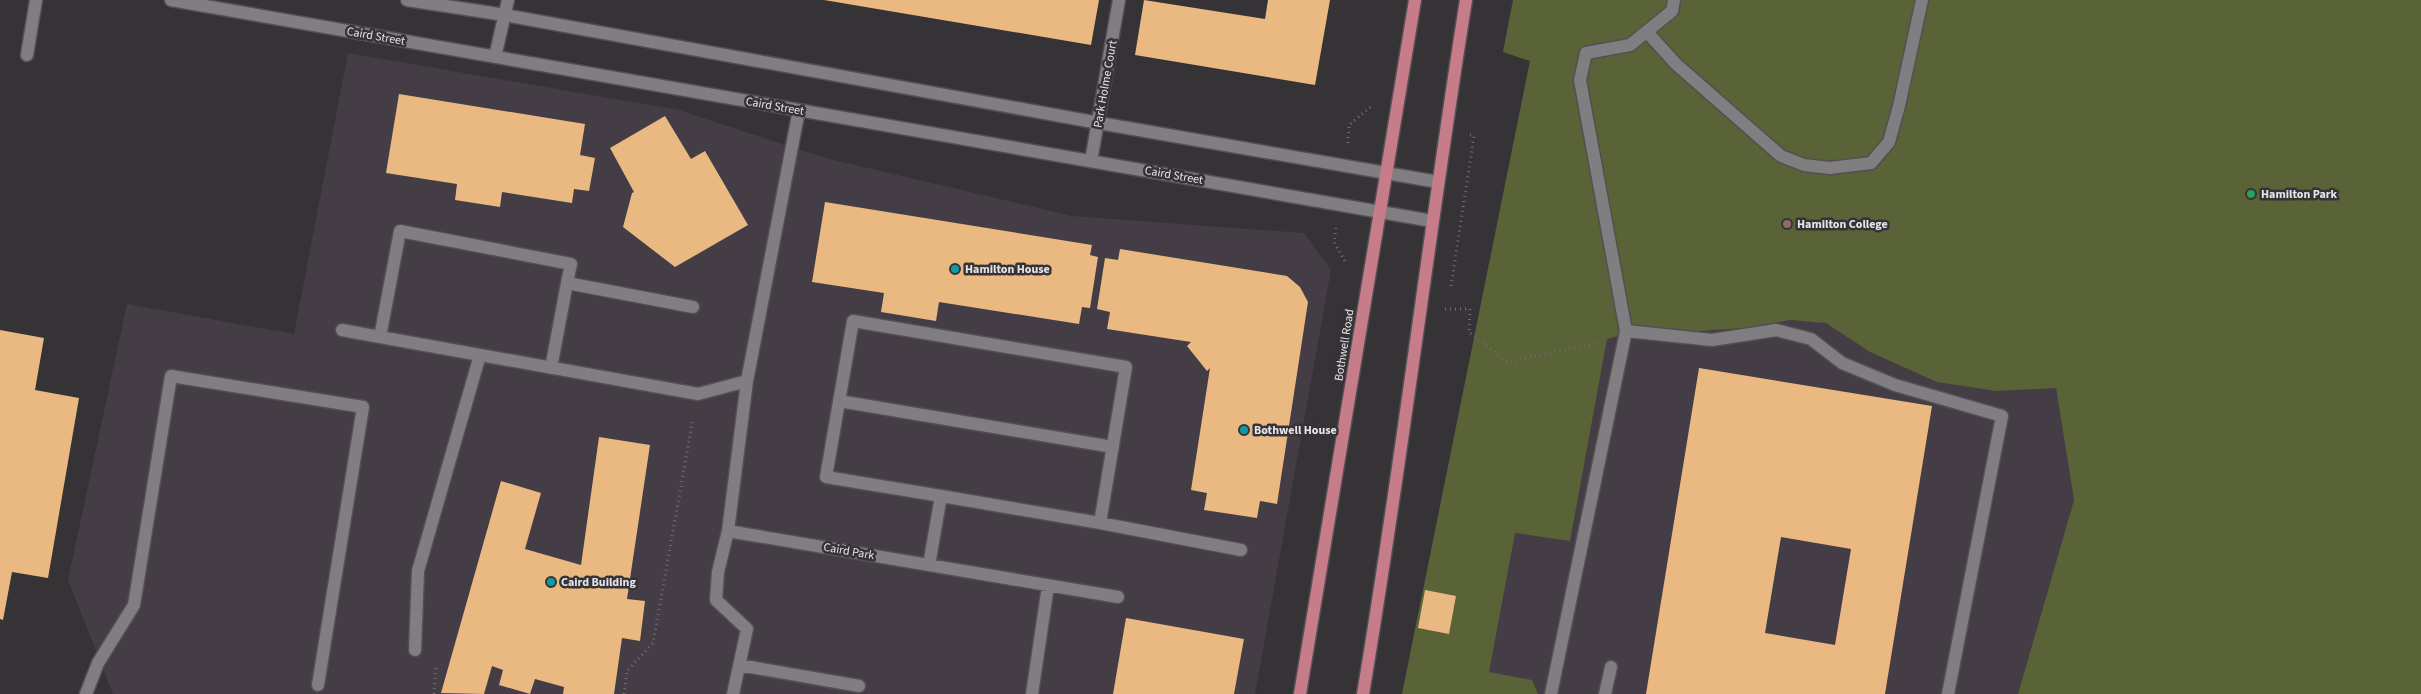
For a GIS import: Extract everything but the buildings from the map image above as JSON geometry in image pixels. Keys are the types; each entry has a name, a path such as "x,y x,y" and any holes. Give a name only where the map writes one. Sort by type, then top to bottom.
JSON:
{"main road":[{"name":"Bothwell Road","path":"1300,694 1380,211 1388,173 1415,0"},
{"path":"1363,694 1466,0"}],"street":[{"path":"27,55 36,0"},
{"name":"Caird Street","path":"171,0 1432,221"},
{"path":"407,0 505,15 1099,124 1438,182"},
{"path":"494,57 508,0"},
{"path":"1551,694 1625,335 1580,80 1586,53 1630,45 1672,11 1674,0"},
{"path":"1647,32 1676,64 1781,156 1804,165 1830,168 1871,163 1889,142 1899,106 1922,0"},
{"name":"Park Holme Court","path":"1091,160 1099,124 1119,3"},
{"path":"733,694 747,629 716,600 718,572 728,531 747,381 799,110"},
{"path":"380,337 400,231 570,264 551,368"},
{"path":"567,283 693,307"},
{"path":"1100,523 1126,367 853,321 826,477 1100,523 1241,550"},
{"path":"342,330 698,394 747,381"},
{"path":"1625,335 1712,340 1776,330 1811,339 1842,363 1895,385 2002,416 1948,694"},
{"path":"415,650 418,571 480,355"},
{"path":"86,694 98,663 134,605 171,376 363,408 318,685"},
{"path":"839,401 1113,447"},
{"path":"929,565 941,496"},
{"name":"Caird Park","path":"728,531 1118,597"},
{"path":"1032,694 1048,586"},
{"path":"739,665 859,686"},
{"path":"1605,694 1610,667"}],"path":[{"path":"1448,309 1470,309 1469,332 1507,362 1625,335"},
{"path":"624,694 627,671 653,643 698,394"}],"shaded area":[{"name":"Hamilton College","path":"1513,0 2105,0 2056,388 2074,500 2018,694 1402,694 1530,61 1503,52"},
{"path":"348,53 679,110 825,158 1072,216 1304,233 1331,270 1255,694 113,694 68,580 127,304 294,334"}],"green space":[{"path":"1513,0 2421,0 2421,694 2018,694 2074,500 2056,388 1996,391 1937,382 1870,352 1826,323 1790,320 1745,328 1684,332 1647,328 1607,339 1570,541 1515,533 1489,672 1532,680 1538,694 1402,694 1530,61 1503,52"}],"place":[{"name":"Hamilton Park","path":"2251,194"},
{"name":"Hamilton College","path":"1787,224"},
{"name":"Hamilton House","path":"955,269"},
{"name":"Bothwell House","path":"1244,430"},
{"name":"Caird Building","path":"551,582"}]}
